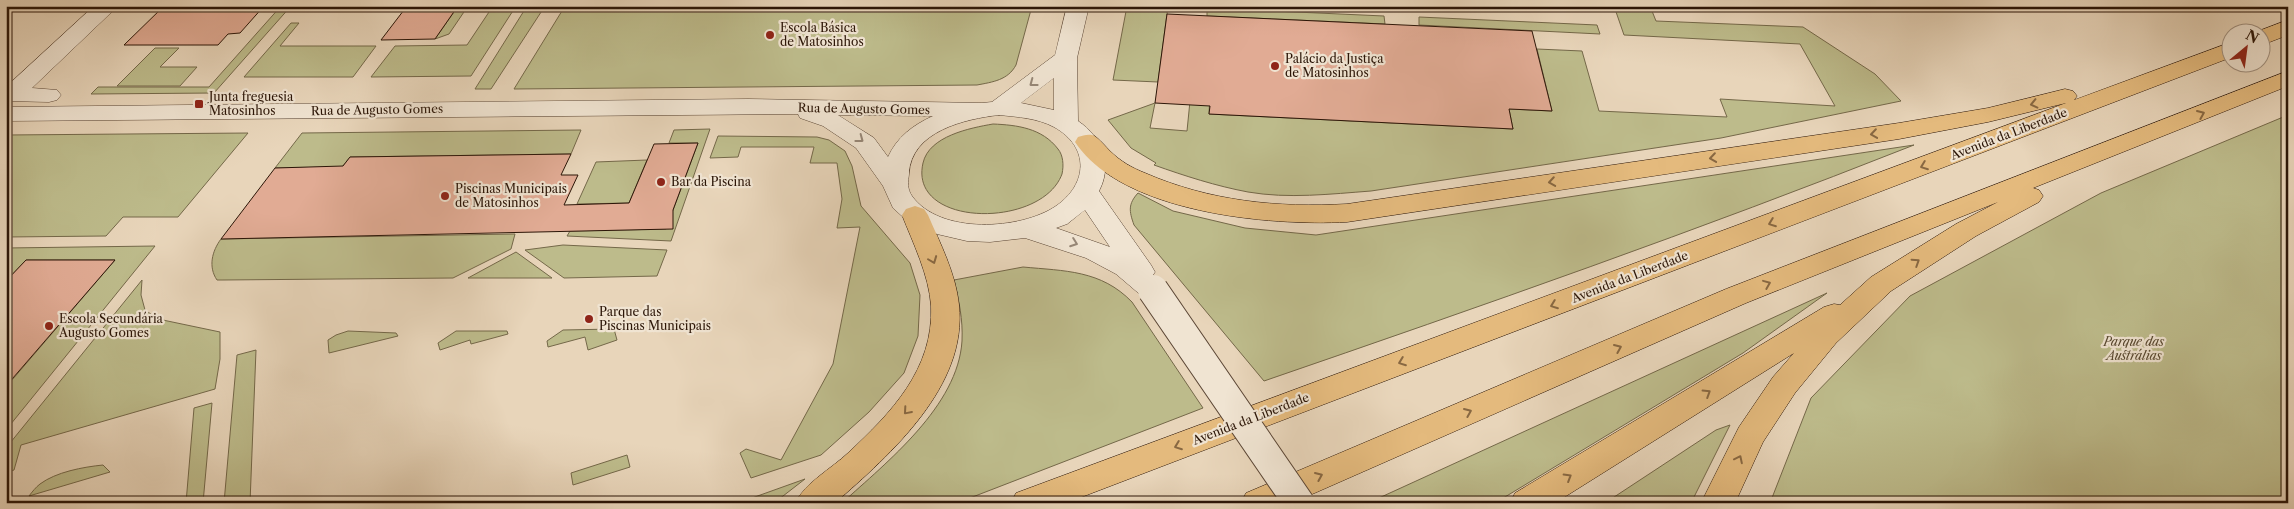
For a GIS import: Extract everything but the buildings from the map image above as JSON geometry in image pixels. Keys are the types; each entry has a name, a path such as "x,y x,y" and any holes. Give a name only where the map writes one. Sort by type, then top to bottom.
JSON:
{"highway":[{"path":"2272,34 2288,27"},
{"path":"1086,142 1111,166 1131,177 1182,196 1214,205 1275,214 1311,216 1346,214 1988,115 2043,102 2222,51"},
{"name":"Avenida da Liberdade","path":"1028,503 2222,52"},
{"path":"1258,503 1736,297 1946,212 2156,133 2288,78"},
{"path":"1527,503 1966,230 2156,133"},
{"path":"812,503 847,473 889,432 917,399 934,374 945,338 945,306 936,267 916,215"},
{"path":"1718,503 1750,436 1784,385 1826,335 1881,284"}],"street":[{"path":"6,89 98,6"},
{"path":"6,103 207,101 214,93 11,95 107,6"},
{"path":"1066,124 1066,58 1078,6"},
{"path":"990,109 1066,58"},
{"name":"Rua de Augusto Gomes","path":"6,114 748,106 990,109"},
{"name":"Rua de Augusto Gomes","path":"748,106 810,114 832,121 865,142 895,185"},
{"path":"990,109 1031,111 1066,124 1078,132 1086,142 1094,158 1093,174 1086,191 1072,206 1053,219 1028,229 998,234 966,233 938,226 916,215 902,201 895,185 895,165 906,146 925,129 951,117 990,109"},
{"path":"1086,191 1299,503"},
{"path":"1028,229 1096,251 1126,267 1153,290"}],"green space":[{"path":"281,6 291,6 214,93 91,94 98,87 209,87"},
{"path":"458,6 468,6 449,34 435,39"},
{"path":"493,6 516,6 471,76 371,77 395,46 467,45"},
{"path":"527,6 545,6 491,89 475,89"},
{"name":"Escola Básica de Matosinhos","path":"565,6 1032,6 1013,70 1000,80 977,85 514,89"},
{"path":"1127,6 1168,6 1158,82 1113,80"},
{"path":"1614,6 1650,6 1656,21 1803,27 1875,74 1901,101 1721,138 1371,191 1310,195 1278,195 1248,192 1224,187 1154,165 1156,163 1131,148 1108,120 1155,103 1150,128 1187,131 1191,91 1210,92 1209,114 1513,129 1509,109 1552,111 1537,49 1582,51 1599,111 1727,117 1720,99 1835,106 1800,44 1624,35"},
{"path":"1207,8 1384,16 1385,24 1207,16"},
{"path":"1419,17 1597,25 1600,34 1419,25"},
{"path":"291,23 299,23 280,46 376,46 353,77 244,77"},
{"path":"155,48 179,48 160,67 197,67 180,86 117,86"},
{"name":"Parque das Austrálias","path":"2288,115 2288,503 1770,503 1811,398 1910,296 2101,193"},
{"path":"993,124 1011,125 1037,132 1052,142 1058,149 1063,160 1062,174 1050,192 1030,205 1005,212 979,214 955,210 936,200 924,184 923,163 933,146 962,131"},
{"path":"710,129 671,241 567,236 570,231 666,229 698,143 669,143 674,130"},
{"path":"581,130 571,154 350,157 342,167 275,168 302,133"},
{"path":"248,133 178,217 123,217 106,236 6,237 6,135"},
{"path":"718,136 817,137 829,140 845,151 852,166 861,206 910,263 920,295 918,336 904,373 869,412 821,455 751,478 740,453 746,449 781,460 833,364 860,227 837,228 842,199 837,163 810,163 814,147 741,147 738,157 710,158"},
{"path":"1914,145 1590,267 1264,381 1134,225 1130,212 1132,201 1138,193 1173,211 1245,228 1316,235"},
{"path":"647,160 629,203 577,204 596,162"},
{"path":"515,234 511,249 453,278 217,280 212,264 213,254 221,239"},
{"path":"563,245 667,250 657,276 564,278 525,250"},
{"path":"155,246 6,430 6,387 115,260 26,260 6,281 6,248"},
{"path":"516,252 552,278 468,278"},
{"path":"1023,267 1082,274 1095,278 1120,291 1132,302 1203,408 957,503 842,503 899,451 934,410 948,388 958,365 962,341 961,318 954,280"},
{"path":"142,280 141,295 145,310 158,319 220,332 220,359 215,389 21,445 14,470 6,473 6,448"},
{"path":"1827,293 1743,353 1495,503 1368,503"},
{"path":"614,329 617,340 588,350 585,337 548,347 547,341 563,330"},
{"path":"348,331 396,333 398,336 329,353 328,340"},
{"path":"456,331 507,331 508,334 471,344 470,340 440,350 438,343"},
{"path":"256,350 250,503 224,503 237,355"},
{"path":"212,403 203,503 186,503 194,408"},
{"path":"1730,425 1691,503 1605,503 1716,430"},
{"path":"627,455 630,467 573,485 571,473"},
{"path":"103,465 110,472 29,496 40,484 54,476 78,469"},
{"path":"805,479 774,503 738,503"}],"place":[{"name":"Escola Básica de Matosinhos","path":"770,35"},
{"name":"Palácio da Justiça de Matosinhos","path":"1275,66"},
{"name":"Junta freguesia Matosinhos","path":"199,104"},
{"name":"Bar da Piscina","path":"661,182"},
{"name":"Piscinas Municipais de Matosinhos","path":"445,196"},
{"name":"Parque das Piscinas Municipais","path":"589,319"},
{"name":"Escola Secundária Augusto Gomes","path":"49,326"}]}
